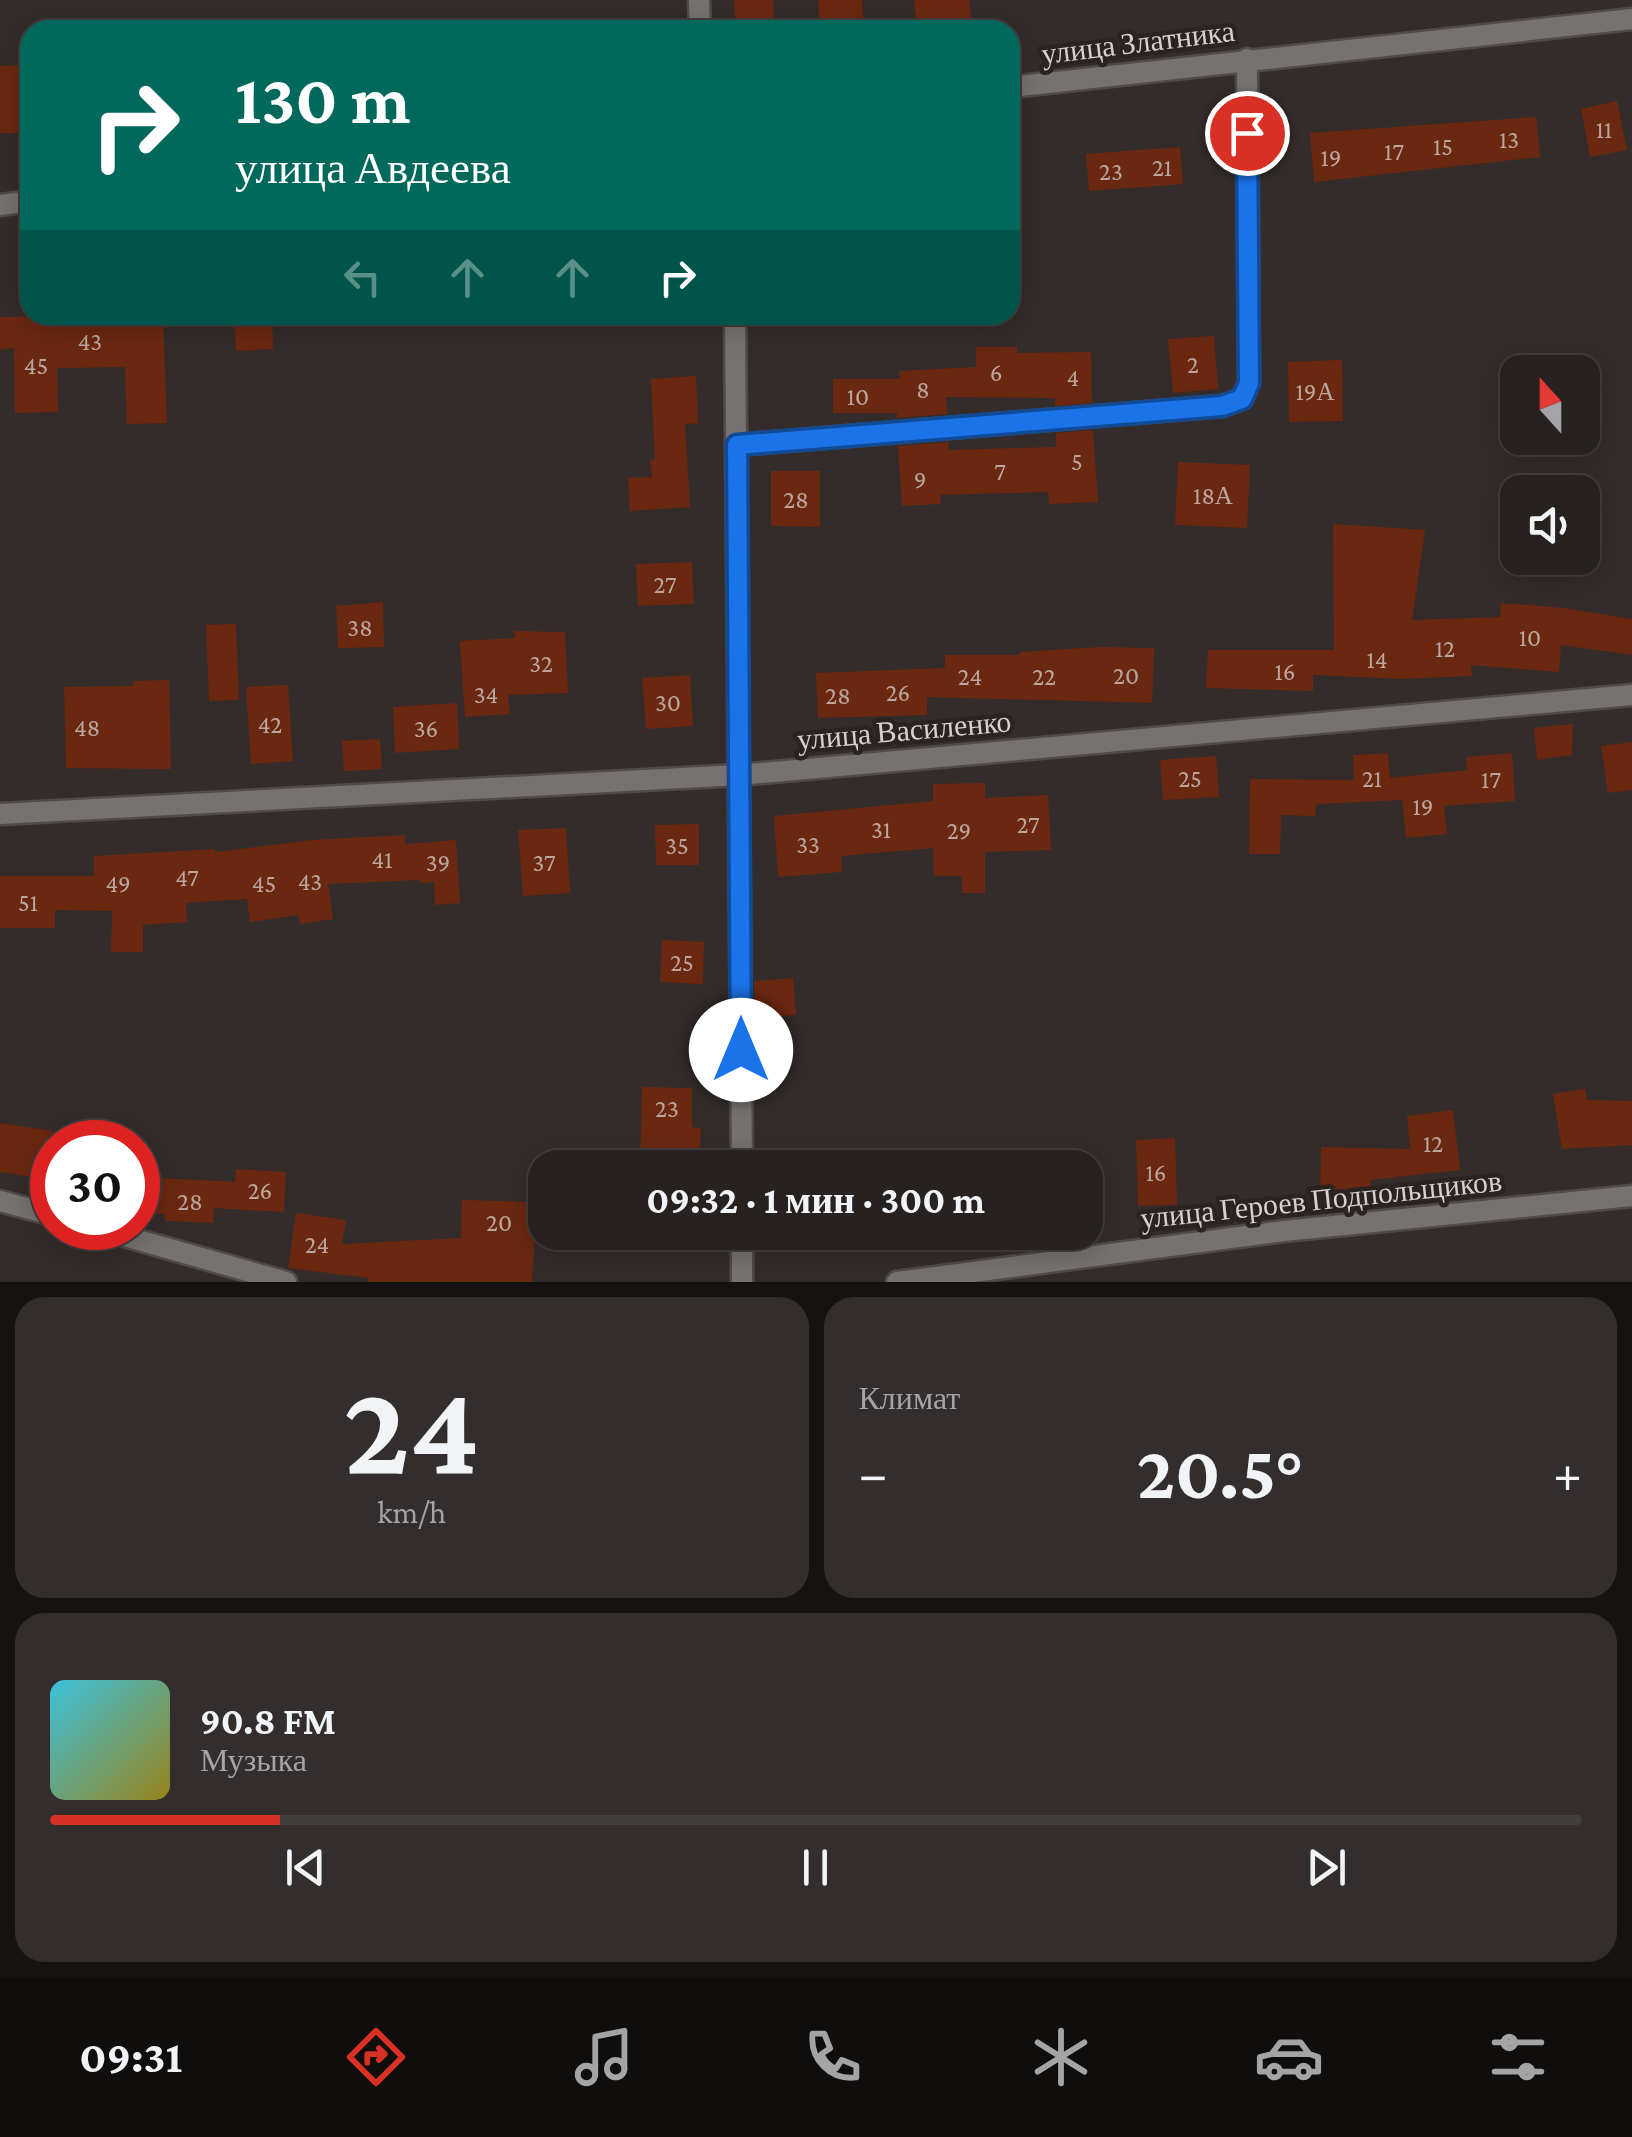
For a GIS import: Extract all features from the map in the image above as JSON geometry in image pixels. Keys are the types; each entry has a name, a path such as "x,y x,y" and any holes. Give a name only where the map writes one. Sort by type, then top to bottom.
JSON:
{"street":[{"name":"улица Златника","path":"1020,86 1632,19"},
{"path":"737,445 1222,406 1242,399 1249,383 1247,59"},
{"path":"734,325 742,1150"},
{"name":"улица Василенко","path":"0,814 739,775 1632,695"},
{"name":"улица Героев Подпольщиков","path":"898,1282 1284,1231 1632,1196"},
{"path":"0,1201 30,1209"},
{"path":"160,1246 286,1282"},
{"path":"742,1250 742,1282"}],"building":[{"path":"734,0 773,0 774,20 735,20"},
{"path":"818,0 862,0 863,20 819,20"},
{"path":"914,0 969,0 971,20 916,20"},
{"path":"20,65 20,133 0,133 0,66"},
{"path":"1617,101 1627,150 1590,157 1581,109"},
{"path":"1536,117 1540,157 1314,182 1310,133"},
{"path":"1180,147 1183,184 1089,191 1086,154"},
{"path":"0,317 20,317 20,325 163,325 167,423 127,424 125,367 57,368 58,412 15,413 14,348 0,350"},
{"path":"235,325 272,325 273,349 236,351"},
{"path":"1214,336 1218,389 1173,393 1168,339"},
{"path":"976,347 1017,347 1017,353 1091,352 1092,403 1055,406 1055,398 946,397 947,414 897,418 897,413 833,413 833,379 900,379 899,371 976,367"},
{"path":"1342,360 1343,421 1289,422 1288,362"},
{"path":"696,376 698,423 685,424 690,507 630,511 628,478 652,477 650,460 655,459 651,379"},
{"path":"1093,430 1098,502 1049,504 1048,492 940,495 941,504 902,506 898,446 948,442 949,450 1056,447 1056,433"},
{"path":"1178,462 1250,465 1247,528 1175,525"},
{"path":"771,471 820,471 820,527 771,526"},
{"path":"1333,524 1425,530 1412,620 1500,617 1501,603 1564,608 1632,619 1632,655 1561,645 1559,672 1471,665 1472,676 1401,679 1313,675 1313,691 1206,688 1208,650 1334,650"},
{"path":"692,562 694,604 638,606 636,564"},
{"path":"383,602 384,647 338,648 336,606"},
{"path":"236,624 239,700 209,701 206,625"},
{"path":"514,631 565,632 568,693 508,695 510,714 465,717 460,641 515,638"},
{"path":"1100,647 1154,648 1152,703 927,697 927,715 818,718 816,673 945,668 945,655 1020,655"},
{"path":"690,675 693,726 646,729 642,678"},
{"path":"169,680 171,769 66,768 64,687 133,686 133,681"},
{"path":"288,685 293,761 251,764 246,687"},
{"path":"457,703 459,749 395,753 393,707"},
{"path":"1573,724 1572,755 1537,760 1534,728"},
{"path":"380,739 382,769 344,771 342,741"},
{"path":"1632,742 1632,790 1608,793 1601,746"},
{"path":"1388,753 1390,778 1467,770 1466,757 1512,753 1515,801 1444,806 1447,834 1406,838 1402,800 1316,804 1315,816 1281,815 1280,854 1249,854 1250,779 1354,780 1353,755"},
{"path":"1216,756 1219,797 1163,800 1160,760"},
{"path":"985,783 985,798 1048,795 1051,850 985,852 985,893 962,893 962,876 934,876 933,848 841,856 842,872 778,877 774,816 933,801 933,784"},
{"path":"699,824 699,865 656,865 655,825"},
{"path":"566,828 570,893 523,896 518,830"},
{"path":"405,835 405,844 456,840 460,903 435,905 434,882 420,880 328,884 333,919 300,924 298,915 250,922 247,899 186,903 187,922 143,925 143,952 111,952 112,911 55,910 55,928 0,928 0,876 94,876 94,856 215,852 312,840"},
{"path":"662,940 704,942 703,984 660,982"},
{"path":"793,978 796,1015 755,1018 754,981"},
{"path":"642,1087 692,1088 692,1127 701,1128 700,1150 640,1150"},
{"path":"1585,1089 1587,1100 1632,1101 1632,1145 1562,1149 1553,1094"},
{"path":"1453,1110 1460,1170 1371,1180 1370,1201 1320,1200 1321,1147 1410,1149 1407,1116"},
{"path":"0,1123 30,1128 30,1177 0,1172"},
{"path":"1175,1138 1177,1205 1138,1206 1136,1140"},
{"path":"236,1169 286,1172 284,1212 214,1208 213,1223 165,1221 165,1214 160,1214 160,1178 235,1182"},
{"path":"462,1200 528,1202 528,1250 534,1250 532,1282 368,1282 368,1278 288,1268 296,1213 346,1220 342,1244 461,1238"}],"route":[{"path":"741,1050 737,445 1222,406 1242,399 1249,383 1247,133"}]}
